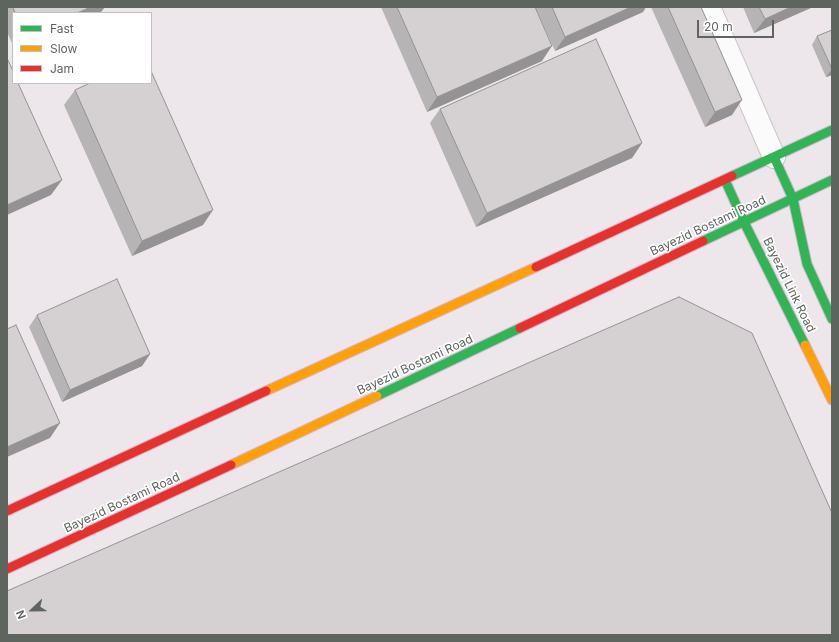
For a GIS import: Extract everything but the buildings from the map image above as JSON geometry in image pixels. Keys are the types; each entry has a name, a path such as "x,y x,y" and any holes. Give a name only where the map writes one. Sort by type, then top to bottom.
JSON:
{"main road":[{"path":"7,511 832,130"},
{"path":"774,157 793,199 807,264 832,319"},
{"name":"Bayezid Link Road","path":"725,180 744,222 832,400"},
{"name":"Bayezid Bostami Road","path":"7,569 187,486 832,180"}],"street":[{"path":"709,7 774,157"}],"traffic: fast":[{"path":"732,176 832,130"},
{"path":"774,157 793,199 807,264 832,319"},
{"path":"725,180 744,222 805,345"},
{"path":"703,241 832,180"},
{"path":"377,396 520,328"}],"traffic: slow":[{"path":"266,391 536,267"},
{"path":"805,345 832,400"},
{"path":"231,465 377,396"}],"traffic: jam":[{"path":"536,267 732,176"},
{"path":"520,328 703,241"},
{"path":"7,511 266,391"},
{"path":"7,569 231,465"}]}
